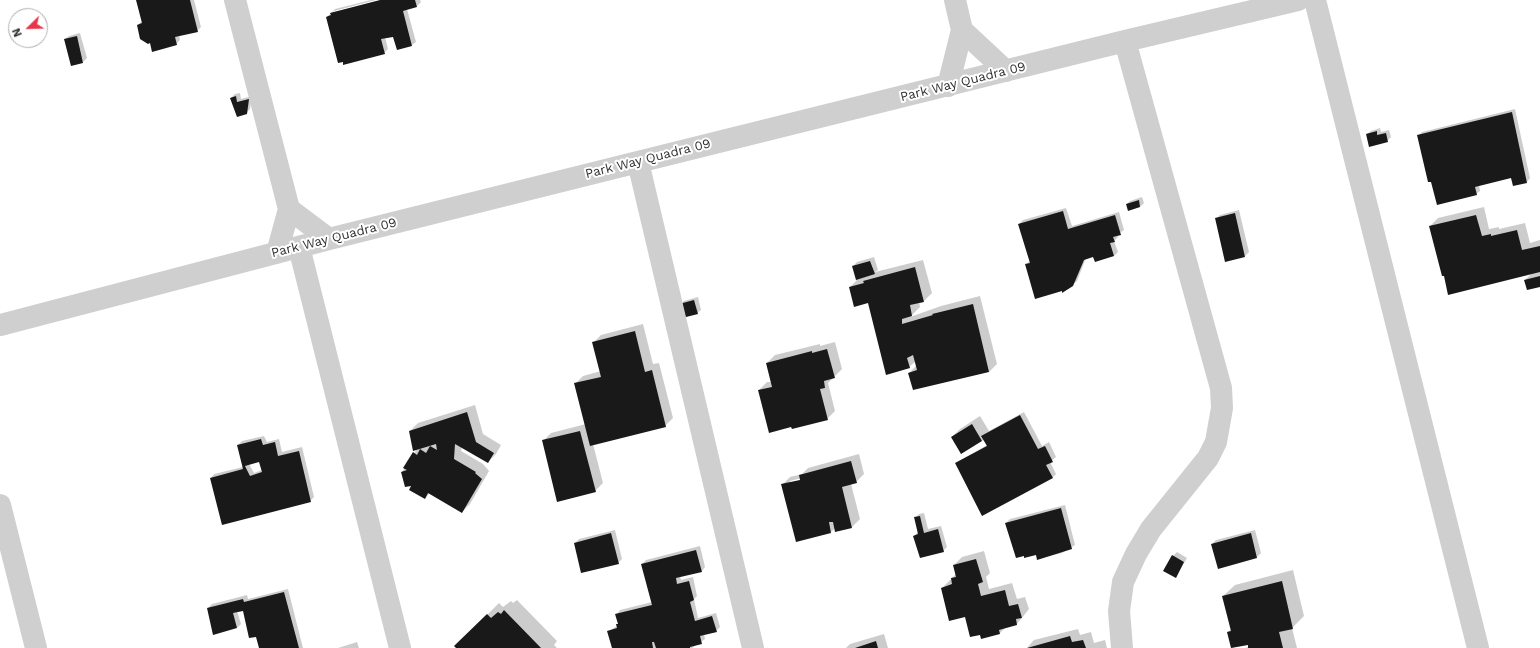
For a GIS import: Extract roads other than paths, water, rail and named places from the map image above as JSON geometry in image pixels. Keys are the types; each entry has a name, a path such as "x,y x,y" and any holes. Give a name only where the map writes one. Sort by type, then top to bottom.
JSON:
{"street":[{"path":"235,0 289,209 277,253"},
{"path":"948,86 962,30 954,0"},
{"path":"1315,0 1478,648"},
{"name":"Park Way Quadra 09","path":"0,325 329,239 1006,72 1125,41 1293,1"},
{"path":"962,30 1006,72"},
{"path":"1122,648 1119,611 1123,582 1136,554 1151,529 1208,458 1216,442 1222,408 1221,388 1125,41"},
{"path":"638,162 753,648"},
{"path":"289,209 329,239"},
{"path":"300,247 400,648"},
{"path":"0,505 36,648"}]}
